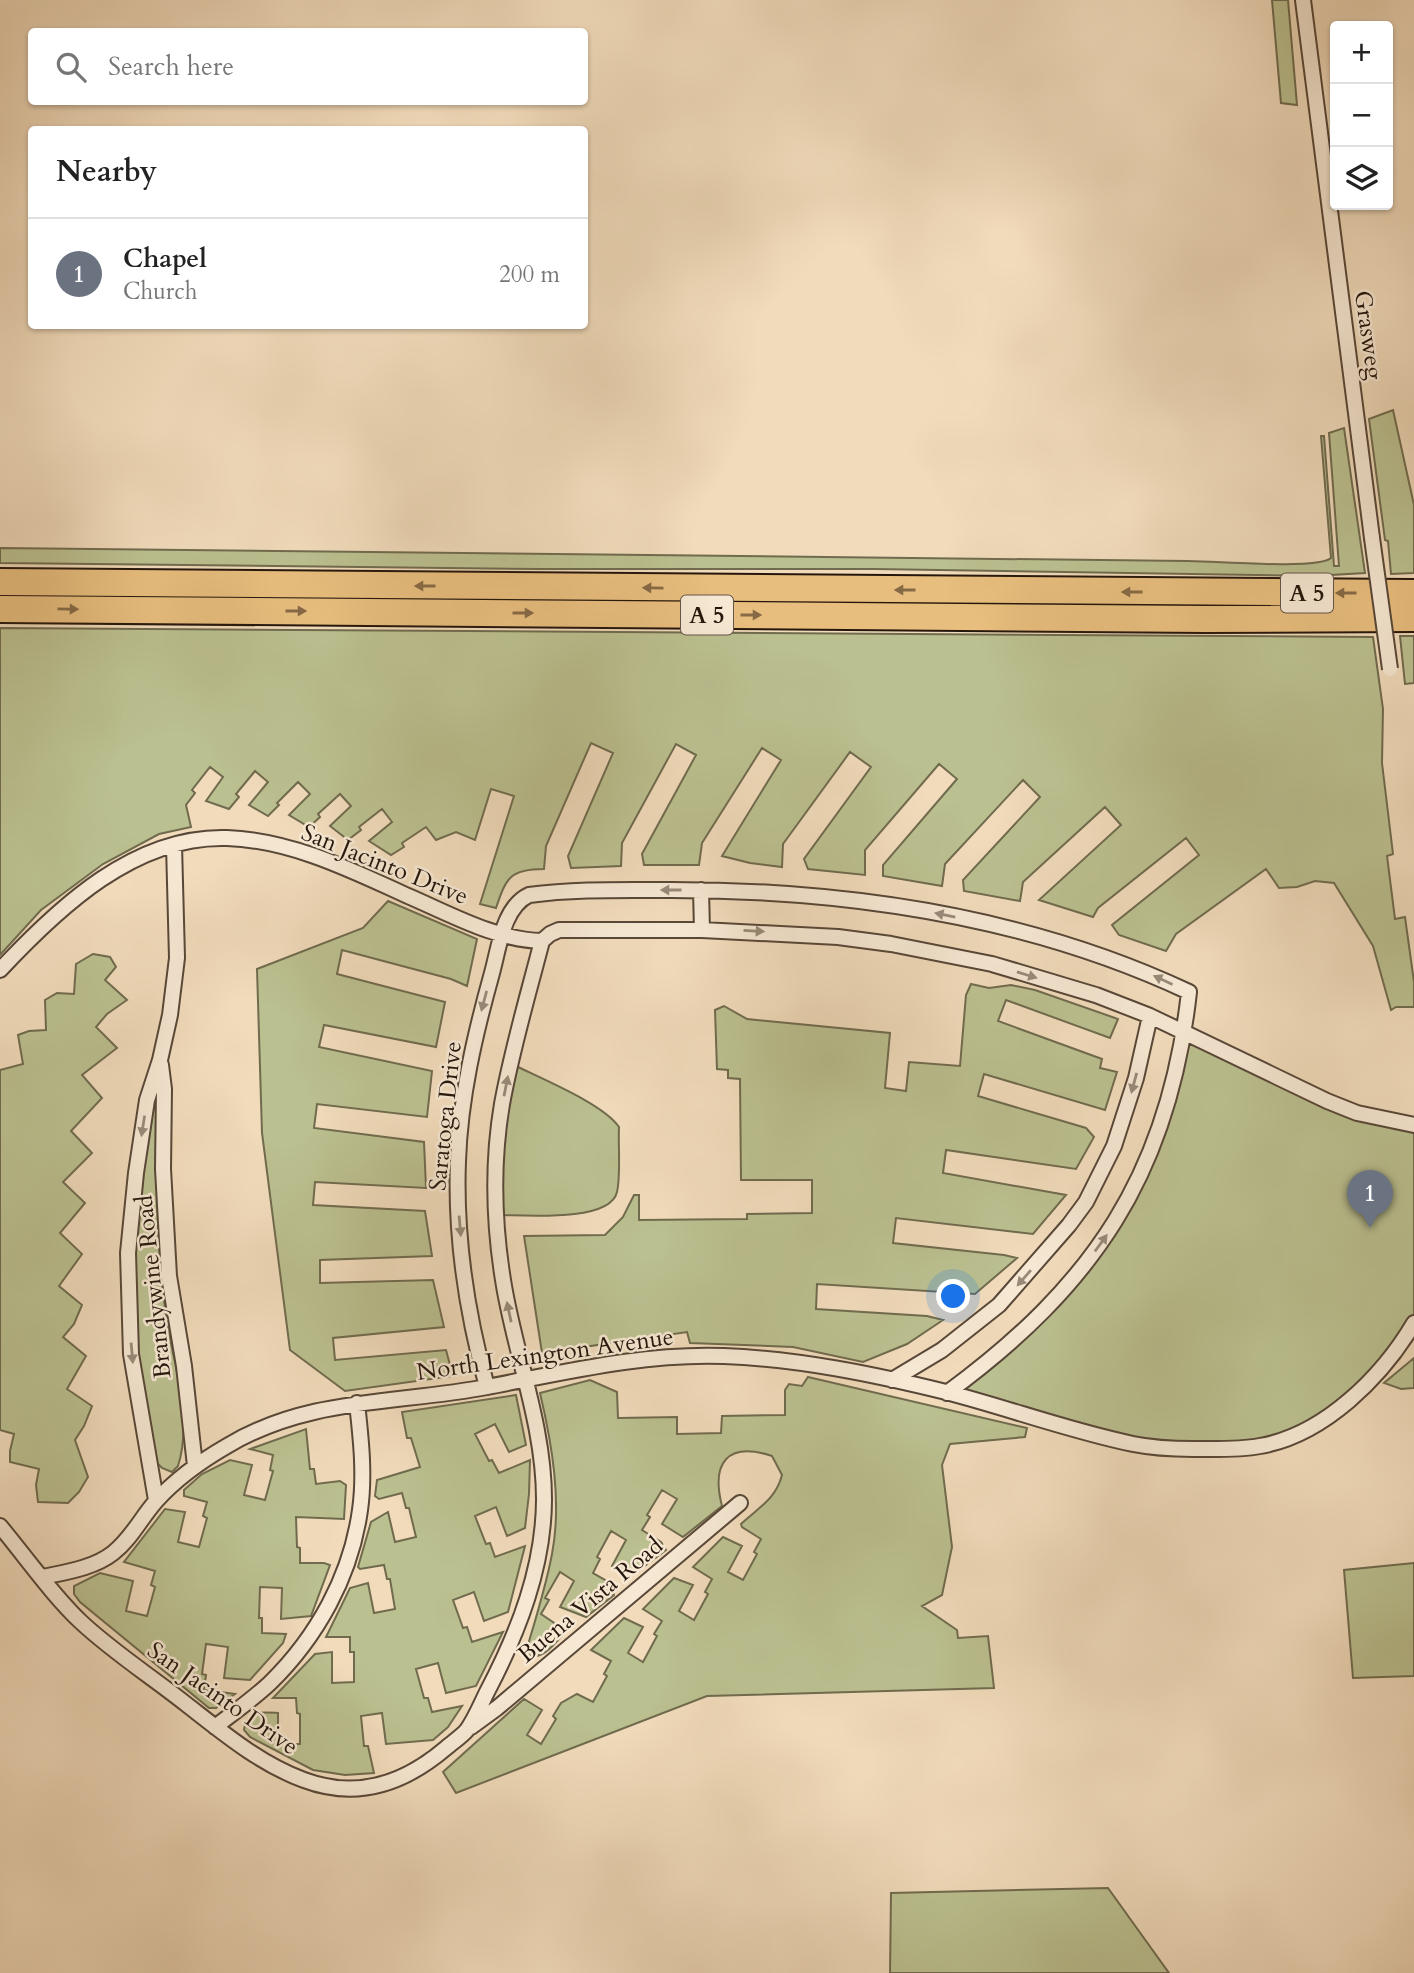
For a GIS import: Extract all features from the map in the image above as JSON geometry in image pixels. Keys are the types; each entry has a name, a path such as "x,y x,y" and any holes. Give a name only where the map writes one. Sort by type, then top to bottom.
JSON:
{"highway":[{"name":"A 5","path":"0,582 1414,593"},
{"name":"A 5","path":"0,609 1178,619 1414,618"}],"street":[{"name":"Grasweg","path":"1303,0 1390,672"},
{"name":"San Jacinto Drive","path":"0,970 37,930 67,905 140,857 174,845 226,838 257,841 332,862 502,935 542,941"},
{"name":"Brandywine Road","path":"156,1500 131,1354 128,1253 147,1100 160,1060 170,1015 177,958 174,845"},
{"name":"Saratoga Drive","path":"487,1387 473,1335 463,1268 458,1211 458,1160 464,1096 478,1023 502,935 520,899 530,895 619,890 701,890 834,897 908,907 993,925 1150,974 1189,992 1185,1031"},
{"path":"701,890 702,930"},
{"path":"526,1378 516,1347 503,1283 496,1216 497,1160 501,1109 510,1063 542,941 559,930 702,930 838,937 891,944 992,964 1096,995 1185,1031 1321,1099 1357,1113 1414,1125"},
{"path":"892,1380 942,1350 999,1305 1086,1202 1103,1173 1118,1135 1136,1078 1150,1017"},
{"path":"947,1392 1011,1342 1047,1308 1098,1248 1116,1222 1151,1155 1185,1031"},
{"name":"Brandywine Road","path":"160,1060 164,1089 163,1168 169,1276 184,1366 195,1466"},
{"name":"North Lexington Avenue","path":"43,1577 74,1570 112,1554 156,1500 195,1466 229,1444 271,1424 318,1409 487,1387 579,1368 666,1357 722,1356 777,1359 892,1380 947,1392 1138,1445 1210,1449 1261,1446 1310,1427 1333,1412 1376,1377 1414,1323"},
{"name":"North Lexington Avenue","path":"1401,1345 1414,1338"},
{"name":"San Jacinto Drive","path":"0,1526 82,1623 215,1727 252,1753 290,1774 322,1786 344,1789 368,1787 406,1776 423,1767 467,1730 508,1653 531,1588 540,1545 544,1499 540,1455 526,1378"},
{"path":"215,1727 268,1685 295,1657 340,1585 361,1509 363,1458 357,1404"},
{"name":"Buena Vista Road","path":"467,1730 497,1708 740,1503"}],"green space":[{"path":"1272,0 1288,0 1297,105 1281,103"},
{"path":"1393,410 1414,505 1414,573 1391,574 1369,419"},
{"path":"1344,428 1365,573 1313,576 875,569 537,569 0,563 0,548 1307,564 1331,558 1321,436 1324,436 1334,566 1339,566 1329,433"},
{"path":"0,593 512,597 512,602 0,598"},
{"path":"821,600 1414,607 820,605"},
{"path":"0,628 1373,637 1383,709 1382,763 1393,854 1387,856 1395,919 1405,917 1414,982 1414,1007 1396,1007 1391,1010 1373,946 1334,883 1315,881 1297,887 1279,888 1266,869 1176,934 1166,951 1119,935 1112,925 1199,855 1186,838 1098,908 1093,917 1039,900 1121,825 1105,807 1023,882 1020,901 964,891 963,880 1040,797 1023,780 945,864 942,886 883,876 883,865 957,779 939,764 865,850 865,875 808,869 804,859 871,767 850,752 783,844 782,867 722,856 781,760 762,748 702,843 699,865 644,865 642,854 696,755 676,744 622,843 621,866 571,868 568,856 613,753 591,743 546,846 544,869 524,871 511,877 496,908 480,904 514,796 491,789 475,840 456,832 436,840 426,827 402,843 404,847 391,855 369,841 392,822 382,809 359,827 361,830 348,840 330,826 351,806 340,794 318,814 320,817 309,827 289,815 310,794 298,782 268,816 249,805 268,782 255,771 236,794 239,797 229,809 206,801 223,777 210,767 192,790 195,793 186,805 191,827 159,834 103,864 41,910 0,955"},
{"path":"1400,636 1414,636 1414,683 1405,684"},
{"path":"388,901 477,939 467,986 451,979 342,950 337,974 445,1002 436,1047 324,1025 319,1047 432,1071 427,1117 317,1104 314,1128 424,1142 426,1188 315,1182 313,1205 425,1211 432,1256 320,1260 320,1283 433,1280 444,1327 333,1338 335,1360 446,1350 453,1376 345,1391 290,1350 262,1133 257,969 363,928"},
{"path":"93,954 110,957 116,967 105,980 127,1000 107,1014 96,1027 117,1048 82,1075 102,1098 71,1131 92,1153 63,1182 85,1203 60,1233 82,1254 59,1286 82,1305 74,1324 63,1337 86,1356 67,1389 92,1406 75,1440 88,1477 68,1503 38,1502 36,1485 39,1469 10,1462 14,1434 0,1430 0,1070 23,1064 18,1035 46,1030 45,1000 57,993 74,994 76,964"},
{"path":"971,984 989,988 1011,985 1035,990 1118,1019 1110,1038 1006,1000 998,1021 1102,1059 1100,1068 1117,1072 1105,1110 984,1074 978,1096 1086,1128 1094,1137 1076,1169 946,1150 943,1173 1066,1195 1033,1234 896,1218 893,1243 1017,1258 975,1294 817,1284 816,1309 927,1316 943,1320 907,1344 863,1362 793,1347 690,1343 687,1332 542,1353 524,1236 605,1235 623,1217 634,1195 639,1195 639,1220 747,1219 747,1214 812,1213 812,1180 741,1180 740,1079 728,1078 728,1070 717,1069 715,1010 724,1006 747,1019 890,1033 885,1088 906,1091 909,1062 960,1066 966,995"},
{"path":"1185,1031 1300,1090 1414,1125 1414,1338 1401,1345 1376,1376 1285,1438 1170,1448 947,1393 1048,1306 1133,1193"},
{"path":"510,1063 585,1100 619,1127 618,1185 611,1202 599,1209 582,1213 544,1216 496,1215"},
{"path":"158,1087 160,1253 165,1308 180,1387 184,1427 178,1466 172,1472 156,1462 140,1379 135,1318 135,1252 141,1186"},
{"path":"1414,1358 1414,1388 1401,1389 1384,1383"},
{"path":"808,1377 1027,1428 1025,1437 950,1444 942,1465 952,1547 942,1595 922,1606 957,1630 958,1638 988,1636 994,1688 707,1696 456,1793 443,1772 524,1699 542,1710 527,1735 541,1744 556,1719 553,1716 561,1703 577,1694 593,1702 607,1676 604,1674 611,1661 591,1650 624,1618 643,1627 628,1653 643,1662 662,1621 643,1609 674,1578 693,1585 679,1611 694,1620 708,1594 705,1592 712,1579 693,1567 723,1537 742,1546 728,1572 743,1580 757,1554 754,1552 761,1539 741,1524 771,1497 782,1475 772,1456 744,1451 726,1459 719,1478 722,1506 683,1537 662,1524 677,1499 662,1490 647,1515 650,1517 642,1530 661,1542 666,1550 634,1574 612,1566 626,1540 611,1531 597,1557 600,1559 593,1573 612,1584 614,1595 586,1617 560,1607 574,1581 560,1572 545,1598 549,1600 541,1614 566,1631 543,1654 526,1654 550,1566 555,1534 556,1494 552,1453 540,1393 590,1380 617,1392 618,1418 677,1417 677,1434 721,1433 722,1416 785,1415 785,1390 789,1384 802,1386"},
{"path":"516,1395 526,1445 509,1452 495,1424 475,1434 489,1461 492,1460 499,1473 530,1460 525,1528 507,1536 496,1507 475,1516 486,1544 490,1543 495,1557 525,1546 508,1612 484,1621 474,1592 453,1600 463,1628 467,1627 472,1642 503,1632 476,1686 446,1693 438,1663 416,1669 424,1698 428,1698 432,1712 462,1706 448,1727 433,1740 386,1744 382,1713 361,1716 364,1746 368,1746 374,1773 345,1775 313,1770 250,1737 244,1730 245,1723 251,1716 278,1713 278,1744 300,1744 300,1714 297,1713 296,1698 273,1698 315,1654 332,1652 332,1683 354,1682 354,1652 350,1652 350,1637 326,1637 350,1588 368,1583 374,1613 395,1609 390,1579 387,1579 384,1565 360,1569 358,1567 371,1522 388,1512 395,1542 416,1537 409,1508 406,1508 402,1493 379,1499 375,1496 377,1480 420,1467 411,1438 407,1438 402,1412"},
{"path":"306,1429 310,1469 314,1469 316,1484 340,1481 346,1485 344,1519 296,1517 300,1563 330,1565 311,1616 281,1619 282,1588 260,1587 259,1618 262,1618 262,1633 286,1634 283,1643 250,1680 224,1678 228,1647 206,1644 202,1674 206,1675 204,1690 235,1694 216,1708 209,1708 80,1602 74,1594 74,1586 100,1573 133,1581 126,1611 147,1616 155,1587 151,1585 155,1571 124,1562 165,1509 185,1512 178,1542 199,1547 207,1518 203,1516 207,1502 184,1496 184,1490 202,1474 230,1460 252,1465 244,1495 265,1500 273,1471 270,1470 273,1455 250,1449"},
{"path":"1414,1563 1414,1676 1353,1678 1344,1570"},
{"path":"1108,1888 1169,1973 890,1973 891,1893"}],"place":[{"name":"Chapel","path":"1370,1228"}]}
